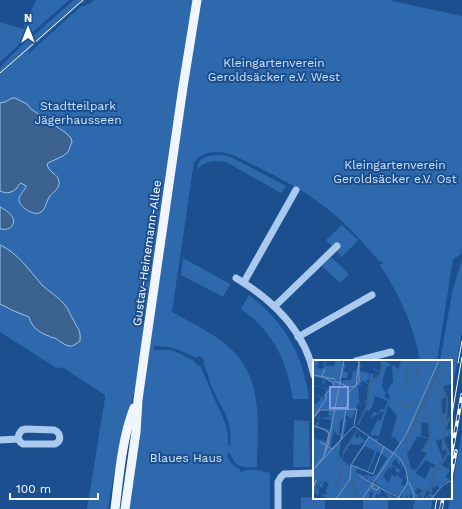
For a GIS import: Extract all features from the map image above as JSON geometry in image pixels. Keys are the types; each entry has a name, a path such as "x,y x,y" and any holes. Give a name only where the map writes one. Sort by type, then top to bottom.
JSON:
{"main road":[{"name":"Gustav-Heinemann-Allee","path":"125,509 136,432 138,400 197,0"},
{"path":"115,509 128,431 133,410 138,400"}],"street":[{"path":"244,282 296,190"},
{"path":"275,306 337,246"},
{"path":"236,278 244,282 275,306 287,320 307,353 313,370"},
{"path":"298,337 372,295"},
{"path":"360,360 391,352"},
{"path":"0,440 18,439 23,444 52,444 57,443 60,437 58,432 54,430 22,430 19,432 18,439"},
{"path":"278,509 278,482 280,477 284,474 313,473"}],"green space":[{"path":"36,0 69,0 0,62 0,22 23,29"},
{"name":"Stadtteilpark Jägerhausseen","path":"74,0 84,0 86,2 80,4 28,51 29,53 80,7 91,3 94,0 193,0 138,371 114,474 108,509 87,509 105,395 62,367 58,369 0,332 0,67 20,47"},
{"path":"200,0 392,0 462,16 462,248 461,254 453,259 437,360 420,360 410,323 393,287 380,265 383,263 382,261 380,262 359,238 335,215 299,189 233,155 222,152 212,152 198,158 194,162 172,312 221,341 231,349 246,368 255,393 257,408 257,467 240,466 235,462 230,453 227,453 228,459 240,469 240,472 255,470 270,473 270,509 129,509 149,350","holes":["154,346 176,349 196,358 200,356 204,359 204,364 215,394 225,413 229,425 231,438 230,447 228,444 227,430 224,419 200,366 194,361 171,350 154,350"]},
{"path":"215,155 231,157 286,186 281,193 226,162 211,162 204,164 197,169 199,162 203,158"},
{"path":"342,225 358,240 342,257 326,240"},
{"path":"331,257 349,274 340,283 322,266"},
{"path":"183,258 230,284 223,297 181,275"},
{"path":"462,260 462,332 452,390 452,360 440,360 453,288"},
{"path":"249,295 272,316 290,341 302,368 309,399 293,399 287,372 277,348 262,327 241,309"},
{"path":"294,420 309,421 310,467 293,467"},
{"path":"462,432 462,509 448,509 450,499 452,499 452,487"},
{"path":"301,497 325,499 325,509 301,509"},
{"path":"363,499 388,499 388,509 363,509"},
{"path":"415,499 433,499 431,509 413,509"}],"shaded area":[{"path":"12,98 27,104 31,109 66,133 71,138 72,142 68,152 47,164 49,169 57,177 59,184 58,188 50,196 44,209 38,213 28,211 20,204 19,197 26,187 21,183 11,192 0,191 0,103"},
{"path":"0,207 12,216 14,221 12,226 9,228 0,229"},
{"path":"0,245 18,257 42,285 60,299 68,309 80,334 80,341 75,345 65,345 55,338 42,333 36,329 29,317 0,304"}],"tram line":[{"path":"0,73 83,0"},
{"path":"458,363 462,341"},
{"path":"452,414 462,357"},
{"path":"435,509 437,499"}],"railway":[{"path":"452,450 462,395"},
{"path":"452,471 456,451"},
{"path":"441,509 443,499"}],"park label":[{"name":"Kleingartenverein Geroldsäcker e.V. West","path":"274,70"},
{"name":"Kleingartenverein Geroldsäcker e.V. Ost","path":"395,172"},
{"name":"Blaues Haus","path":"186,458"}]}
